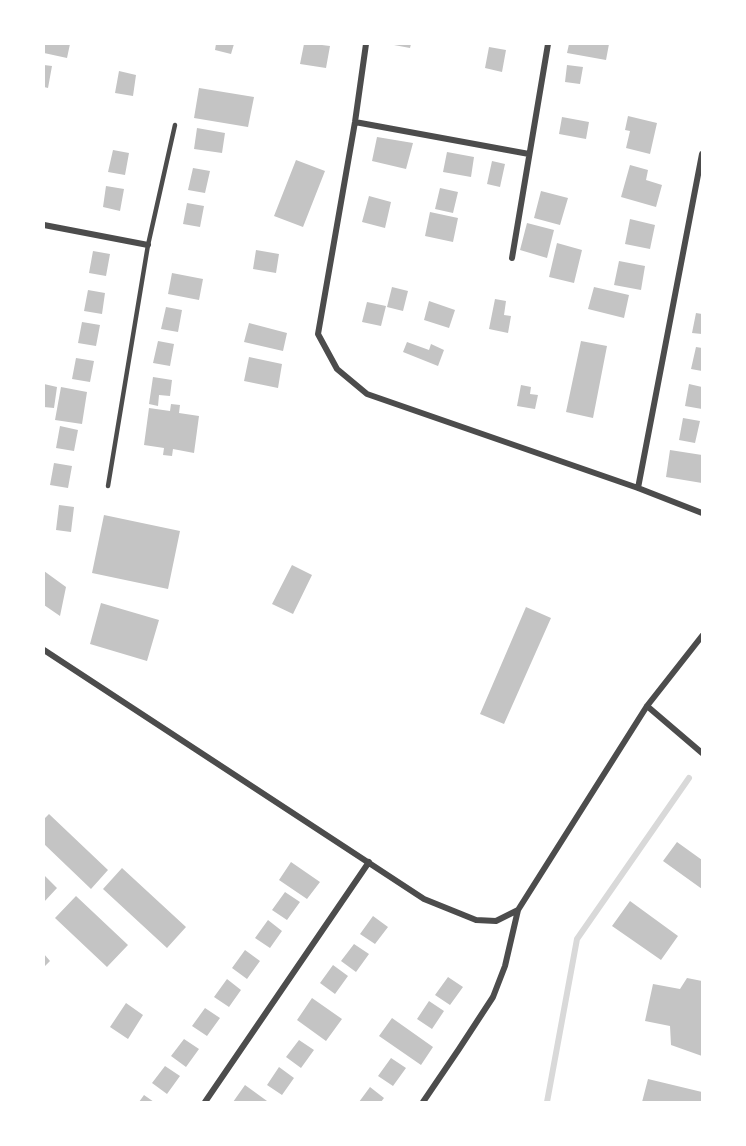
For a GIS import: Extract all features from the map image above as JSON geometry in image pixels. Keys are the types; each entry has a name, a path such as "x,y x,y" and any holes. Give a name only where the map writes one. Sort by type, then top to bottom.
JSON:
{"street":[{"path":"366,44 355,122 318,334 337,369 367,394 638,488 702,513"},
{"path":"512,258 548,44"},
{"path":"355,122 529,154"},
{"path":"638,488 702,154"},
{"path":"44,225 148,245"},
{"path":"423,1102 493,996 505,966 518,910 647,706 702,636"},
{"path":"44,650 424,899 476,920 496,921 518,910"},
{"path":"647,706 702,753"},
{"path":"205,1102 369,862"}],"lane":[{"path":"108,486 148,245 175,125"}],"building":[{"path":"44,44 70,44 67,58 44,53"},
{"path":"216,44 234,44 231,54 215,50"},
{"path":"304,44 330,46 326,68 300,64"},
{"path":"394,44 411,44 410,48"},
{"path":"569,44 609,44 606,60 567,53"},
{"path":"489,47 506,50 502,72 485,68"},
{"path":"44,65 52,66 48,88 44,87"},
{"path":"567,65 583,67 580,84 565,82"},
{"path":"119,71 136,75 133,96 115,93"},
{"path":"199,88 254,97 248,127 194,118"},
{"path":"628,116 657,123 650,154 626,148 630,131 625,130"},
{"path":"562,117 589,122 586,139 559,134"},
{"path":"197,128 225,133 222,153 194,149"},
{"path":"377,137 413,143 406,169 372,161"},
{"path":"113,150 129,153 125,175 108,172"},
{"path":"447,152 474,157 471,177 443,172"},
{"path":"296,160 325,171 303,227 274,216"},
{"path":"492,161 505,164 500,187 487,184"},
{"path":"630,165 648,170 646,180 662,185 656,207 621,197"},
{"path":"193,168 210,171 205,193 188,190"},
{"path":"106,186 124,189 120,211 103,207"},
{"path":"440,188 458,192 453,213 435,209"},
{"path":"541,191 568,198 560,225 534,218"},
{"path":"369,196 391,202 385,228 362,222"},
{"path":"187,203 204,206 200,227 183,224"},
{"path":"430,212 458,218 453,242 425,236"},
{"path":"630,219 655,225 650,249 625,244"},
{"path":"527,223 554,230 547,258 520,250"},
{"path":"557,243 582,250 574,283 549,277"},
{"path":"256,250 279,254 276,273 253,269"},
{"path":"93,251 110,254 106,276 89,273"},
{"path":"619,261 645,266 641,290 614,285"},
{"path":"172,273 203,279 199,300 168,294"},
{"path":"392,287 408,291 403,311 387,307"},
{"path":"594,287 629,295 624,318 588,309"},
{"path":"88,290 105,293 102,314 84,311"},
{"path":"495,299 506,301 504,315 511,316 508,333 489,329"},
{"path":"429,301 455,310 449,328 424,320"},
{"path":"367,302 386,306 381,326 362,322"},
{"path":"166,307 182,310 178,332 161,329"},
{"path":"696,313 702,314 702,334 692,333"},
{"path":"82,322 100,325 96,346 78,343"},
{"path":"249,323 287,333 283,351 244,342"},
{"path":"158,341 174,344 170,366 153,363"},
{"path":"581,341 607,346 593,418 566,412"},
{"path":"407,342 429,350 431,344 444,350 438,366 403,352"},
{"path":"696,347 702,348 702,371 691,369"},
{"path":"249,357 282,364 278,388 244,381"},
{"path":"76,358 94,361 90,382 72,379"},
{"path":"153,377 172,380 170,396 159,395 158,406 149,404"},
{"path":"44,384 57,387 54,408 44,407"},
{"path":"689,384 702,387 702,409 685,406"},
{"path":"521,385 531,387 530,394 538,395 535,409 517,406"},
{"path":"61,387 87,392 82,424 55,420"},
{"path":"171,404 180,405 179,413 199,416 194,453 173,449 172,456 163,455 164,448 144,445 149,408 170,411"},
{"path":"683,418 700,421 695,443 679,440"},
{"path":"60,426 78,430 74,451 56,448"},
{"path":"670,450 702,455 702,483 666,477"},
{"path":"54,463 72,466 68,488 50,485"},
{"path":"59,505 74,507 71,532 56,530"},
{"path":"104,515 180,531 168,589 92,573"},
{"path":"292,565 312,575 293,614 272,604"},
{"path":"44,571 66,587 60,616 44,605"},
{"path":"101,603 159,620 147,661 90,644"},
{"path":"526,607 551,618 504,724 480,714"},
{"path":"49,814 108,870 91,889 44,844 44,819"},
{"path":"677,842 702,860 702,889 663,861"},
{"path":"291,862 320,882 307,899 279,880"},
{"path":"122,868 186,927 167,948 103,889"},
{"path":"44,875 57,888 44,902"},
{"path":"285,892 300,902 287,920 272,910"},
{"path":"76,896 128,945 107,967 55,918"},
{"path":"630,901 678,936 661,960 612,926"},
{"path":"373,916 388,927 375,944 360,934"},
{"path":"268,920 282,931 270,948 255,938"},
{"path":"354,944 369,954 356,972 341,961"},
{"path":"245,950 260,961 247,979 232,968"},
{"path":"44,954 50,961 44,967"},
{"path":"333,965 348,976 335,994 320,983"},
{"path":"448,977 463,987 450,1005 435,995"},
{"path":"687,978 702,981 702,1056 671,1045 670,1026 645,1021 653,984 680,989"},
{"path":"227,979 241,990 229,1007 214,997"},
{"path":"312,998 342,1019 326,1041 297,1020"},
{"path":"429,1001 444,1011 432,1029 417,1019"},
{"path":"126,1003 143,1015 128,1039 110,1027"},
{"path":"205,1008 220,1018 207,1036 192,1026"},
{"path":"392,1018 433,1047 421,1065 379,1036"},
{"path":"184,1039 199,1049 186,1067 171,1056"},
{"path":"299,1040 314,1050 301,1068 286,1057"},
{"path":"391,1058 406,1068 393,1086 378,1076"},
{"path":"165,1066 180,1076 167,1094 152,1083"},
{"path":"279,1067 294,1078 282,1095 267,1085"},
{"path":"648,1079 702,1092 702,1102 642,1102"},
{"path":"245,1085 267,1101 233,1102"},
{"path":"370,1087 384,1098 381,1102 359,1102"},
{"path":"144,1095 154,1102 139,1102"}],"waterway":[{"path":"547,1102 577,939 689,778"}]}
